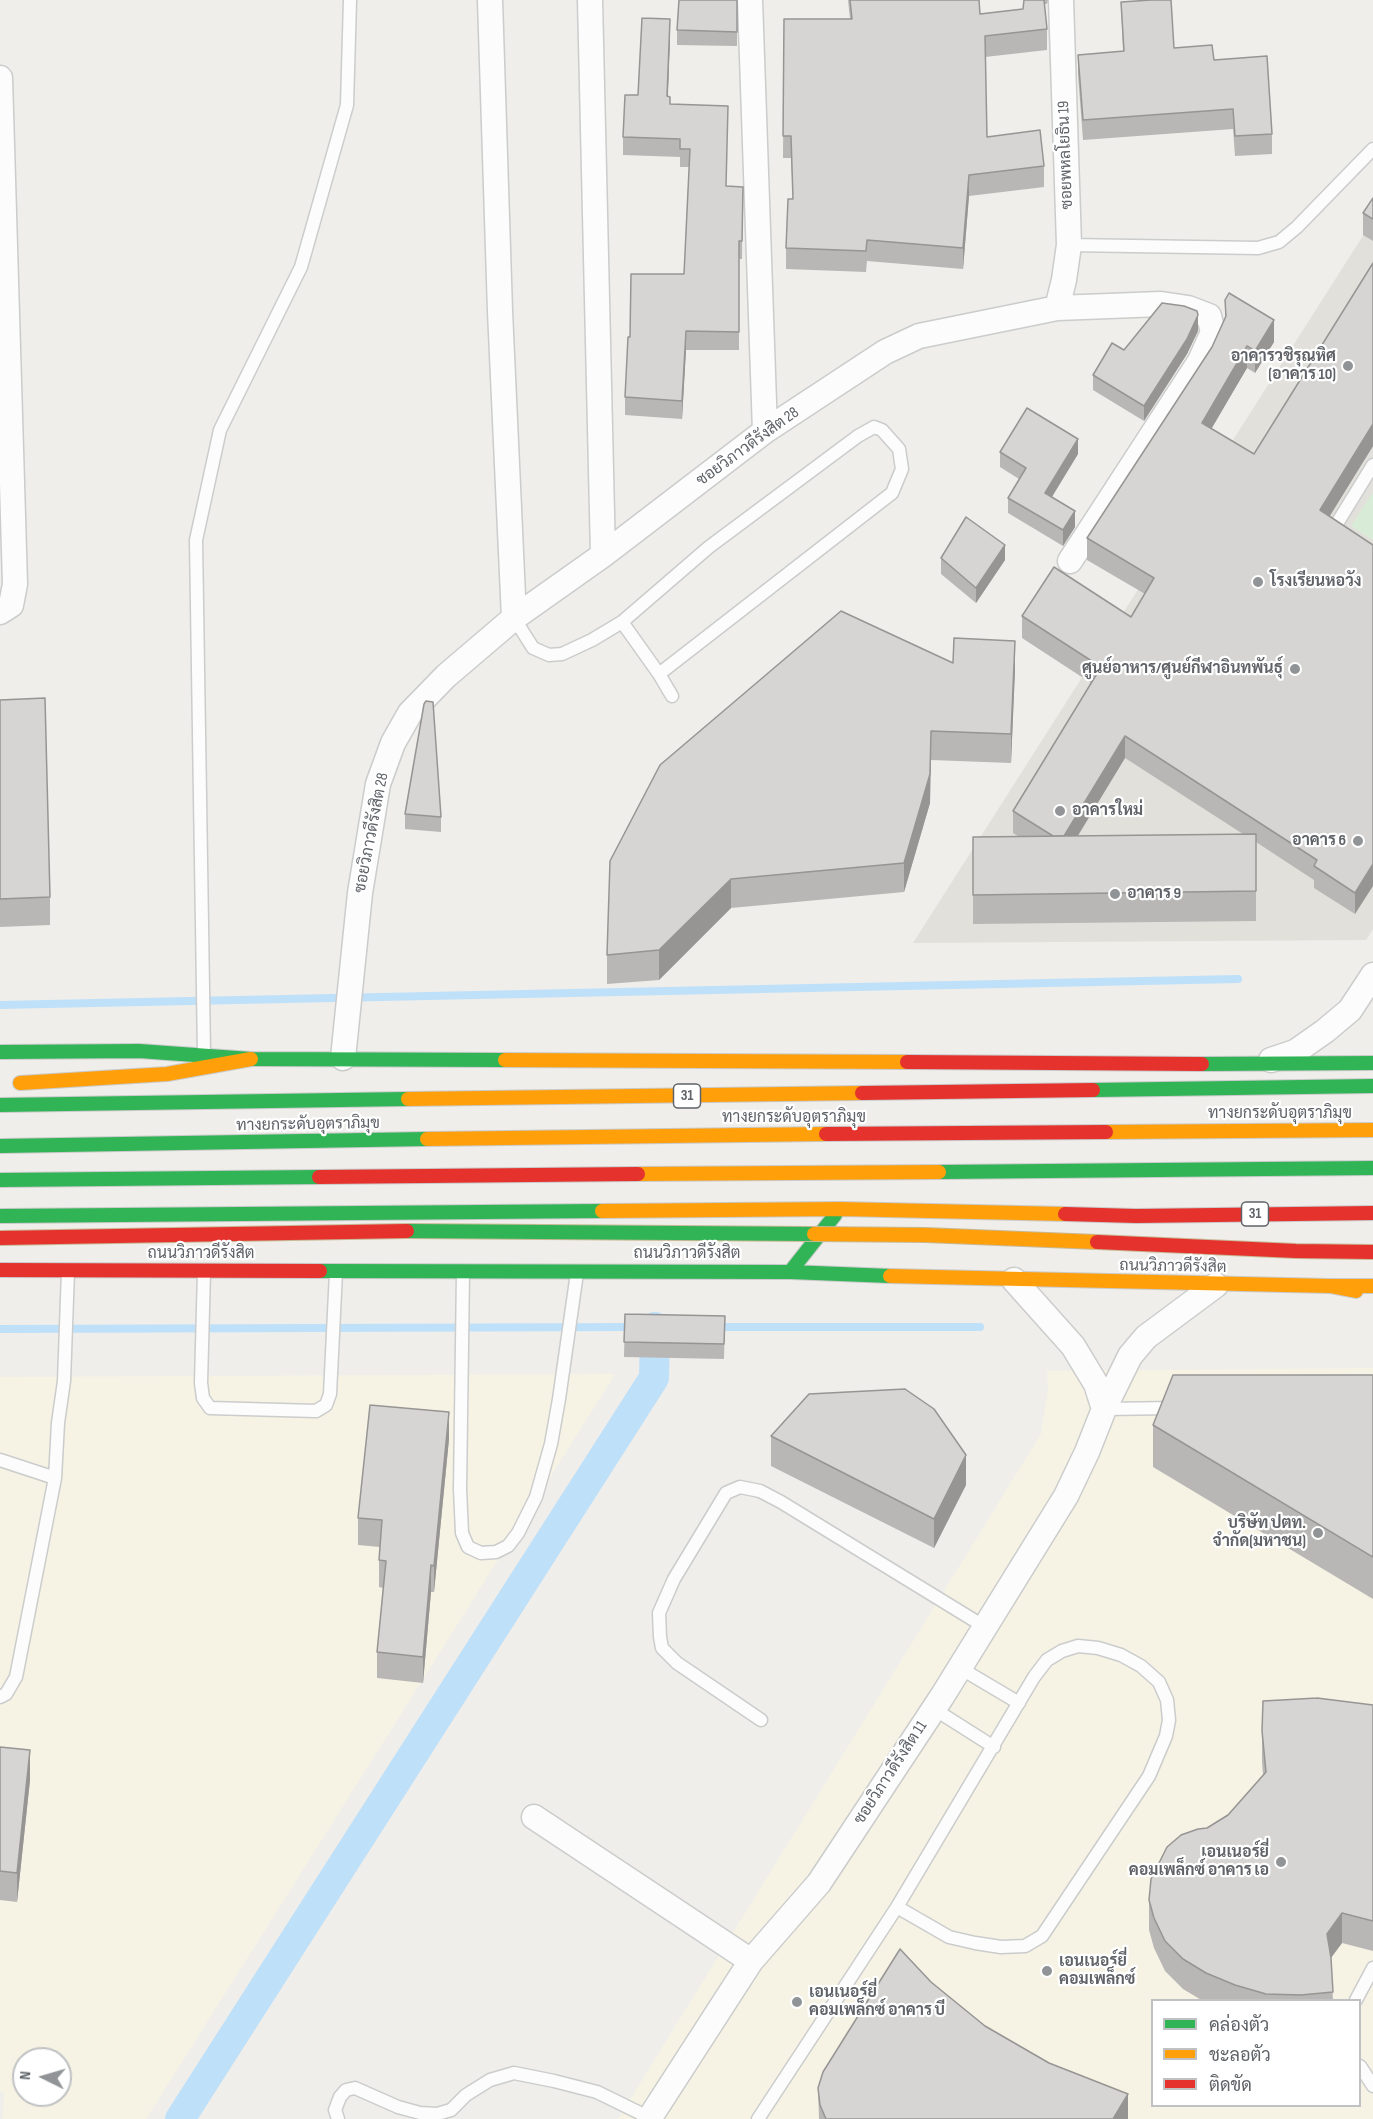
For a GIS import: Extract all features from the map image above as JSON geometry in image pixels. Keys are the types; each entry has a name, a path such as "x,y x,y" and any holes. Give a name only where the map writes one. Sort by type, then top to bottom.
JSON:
{"main road":[{"name":"31","path":"0,1052 139,1051 251,1059 1257,1065 1373,1063"},
{"path":"11,1084 167,1074 251,1059"},
{"name":"31","path":"0,1105 1373,1086"},
{"name":"ทางยกระดับอุตราภิมุข","path":"0,1146 675,1135 1373,1130"},
{"path":"0,1180 1373,1168"},
{"name":"31","path":"0,1216 840,1209 1136,1216 1373,1213"},
{"path":"790,1272 840,1209"},
{"path":"0,1238 454,1230 925,1235 1296,1251 1373,1252"},
{"name":"ถนนวิภาวดีรังสิต","path":"0,1270 790,1272 1014,1280 1330,1286 1373,1294"},
{"path":"1330,1286 1373,1286"}],"street":[{"path":"490,0 500,322 514,618"},
{"path":"590,0 603,555"},
{"path":"750,0 765,431"},
{"name":"ซอยพหลโยธิน 19","path":"1058,308 1069,245 1061,0"},
{"path":"0,78 15,584 11,605 0,612"},
{"name":"ซอยวิภาวดีรังสิต 28","path":"343,1058 360,893 378,784 393,742 410,713 446,676 514,618 603,555 765,431 885,352 919,336 1058,308 1161,304 1188,308 1209,316 1213,333 1200,361 1070,561"},
{"path":"1257,1065 1295,1052 1325,1031 1350,1010 1373,975"},
{"path":"1014,1280 1073,1346 1096,1384 1104,1409"},
{"name":"ซอยวิภาวดีรังสิต 11","path":"650,2118 751,1961 819,1883 960,1668 1066,1496 1130,1356 1146,1337 1216,1285"},
{"path":"534,1817 751,1961"}],"lane":[{"path":"204,1055 196,540 220,430 301,267 347,105 350,0"},
{"path":"1069,245 1258,248 1279,242 1297,227 1373,149"},
{"path":"514,618 533,648 549,655 562,654 592,640 622,622 709,547 858,436 874,427 882,430 899,449 902,469 892,494 660,674"},
{"path":"1333,530 1373,465"},
{"path":"622,622 660,674 672,696"},
{"path":"0,1697 6,1694 16,1677 55,1478 58,1423 64,1381 68,1270"},
{"path":"463,1271 460,1489 462,1533 468,1547 481,1553 496,1552 508,1546 518,1533 536,1497 559,1399 577,1270"},
{"path":"204,1271 201,1383 203,1398 210,1408 316,1411 326,1405 330,1394 336,1271"},
{"path":"1104,1409 1186,1408"},
{"path":"0,1460 55,1478"},
{"path":"761,1720 677,1663 662,1648 660,1636 659,1613 675,1578 726,1493 740,1487 760,1491 770,1496 985,1627"},
{"path":"758,2119 897,1906 1047,1660 1062,1651 1078,1646 1098,1648 1121,1655 1141,1666 1159,1682 1167,1700 1169,1720 1166,1736 1149,1776 1042,1936 1025,1946 1000,1947 975,1943 949,1937 897,1906"},
{"path":"960,1668 1019,1703"},
{"path":"934,1709 994,1747"},
{"path":"1357,1999 1373,1968"},
{"path":"1361,2069 1373,2086"},
{"path":"338,2119 335,2110 340,2097 346,2090 355,2088 398,2107 420,2113 437,2114 451,2110 466,2095 490,2080 514,2073 554,2080 597,2092 650,2118"}],"shaded area":[{"name":"โรงเรียนหอวัง","path":"1373,220 1373,929 1366,940 913,943"},
{"path":"1373,1368 1373,2119 618,2119 1041,1434 1048,1390 1047,1371"},
{"path":"615,1374 146,2119 3,2119 4,2093 0,2092 0,1377"}],"green space":[{"path":"1373,492 1373,540 1351,526"}],"building":[{"path":"679,0 737,0 737,32 677,30"},
{"path":"850,0 979,0 980,14 1023,9 1024,0 1044,0 1047,29 985,36 987,137 1040,130 1044,166 969,175 963,248 867,240 866,251 786,248 788,199 793,199 791,136 783,136 784,19 852,19"},
{"path":"1171,0 1174,48 1212,45 1214,60 1267,56 1272,134 1235,136 1233,109 1083,120 1078,55 1124,51 1121,2"},
{"path":"642,18 670,19 667,96 670,97 670,104 728,106 726,186 743,187 742,241 739,241 739,332 686,331 682,401 625,397 628,337 630,337 631,274 684,274 690,149 680,149 680,139 623,137 625,95 638,95"},
{"path":"1373,198 1373,219 1363,213"},
{"name":"โรงเรียนหอวัง","path":"1373,263 1373,424 1320,510 1373,545 1373,864 1355,893 1314,866 1317,860 1125,736 1064,836 1053,836 1013,811 1101,667 1022,616 1054,567 1131,617 1154,578 1087,538 1212,347 1226,316 1225,300 1229,293 1274,320 1255,351 1247,346 1202,423 1254,454"},
{"path":"1162,303 1184,306 1197,311 1198,315 1187,339 1144,406 1093,375 1112,343 1124,350"},
{"path":"1027,408 1078,439 1045,493 1075,511 1063,530 1008,498 1026,468 1000,452"},
{"path":"966,517 1005,545 976,588 941,558"},
{"path":"841,611 953,663 954,638 1015,641 1011,734 931,731 930,774 904,863 731,879 659,950 607,955 610,861 660,765"},
{"path":"45,698 50,897 0,899 0,700"},
{"path":"426,701 433,702 441,817 405,814"},
{"path":"1256,834 1256,891 973,895 973,837"},
{"path":"625,1314 725,1316 724,1344 624,1342"},
{"name":"บริษัท ปตท. จำกัด(มหาชน)","path":"1173,1375 1373,1375 1373,1557 1153,1425"},
{"path":"905,1389 934,1409 966,1455 934,1519 771,1436 809,1394"},
{"path":"370,1405 449,1412 423,1657 377,1652 386,1561 379,1560 382,1520 358,1518"},
{"name":"เอนเนอร์ยี่ คอมเพล็กซ์ อาคาร เอ","path":"1317,1698 1373,1705 1373,1921 1342,1913 1327,1934 1333,1992 1301,1995 1266,1994 1206,1973 1183,1959 1165,1941 1154,1918 1149,1900 1151,1879 1167,1847 1181,1835 1207,1828 1228,1815 1266,1772 1262,1731 1263,1701"},
{"path":"0,1747 30,1750 17,1873 0,1871"},
{"path":"900,1949 931,1982 985,2026 1049,2063 1128,2094 1113,2119 826,2119 820,2105 818,2088 823,2072"}],"waterway":[{"path":"0,1005 1238,979"},
{"path":"0,1329 636,1327"},
{"path":"180,2119 654,1378 655,1327"},
{"path":"714,1327 980,1327"}],"traffic: fast":[{"path":"0,1052 139,1051 251,1059 505,1060"},
{"path":"1202,1064 1373,1063"},
{"path":"1093,1090 1373,1086"},
{"path":"0,1105 408,1099"},
{"path":"0,1146 427,1139"},
{"path":"939,1172 1373,1168"},
{"path":"0,1180 319,1177"},
{"path":"0,1216 602,1211"},
{"path":"790,1272 835,1215"},
{"path":"407,1231 814,1234"},
{"path":"320,1271 790,1272 890,1276"}],"traffic: slow":[{"path":"20,1083 167,1074 251,1059"},
{"path":"505,1060 907,1062"},
{"path":"408,1099 862,1093"},
{"path":"1106,1132 1373,1130"},
{"path":"427,1139 826,1134"},
{"path":"638,1174 939,1172"},
{"path":"602,1211 840,1209 1065,1214"},
{"path":"814,1234 925,1235 1097,1242"},
{"path":"890,1276 1330,1286 1356,1291"},
{"path":"1330,1286 1373,1286"}],"traffic: jam":[{"path":"907,1062 1202,1064"},
{"path":"862,1093 1093,1090"},
{"path":"826,1134 1106,1132"},
{"path":"319,1177 638,1174"},
{"path":"1065,1214 1136,1216 1373,1213"},
{"path":"0,1238 407,1231"},
{"path":"1097,1242 1373,1252"},
{"path":"0,1270 320,1271"}],"place":[{"name":"อาคารวชิรุณหิศ (อาคาร 10)","path":"1348,366"},
{"name":"โรงเรียนหอวัง","path":"1258,582"},
{"name":"ศูนย์อาหาร/ศูนย์กีฬาอินทพันธุ์","path":"1295,669"},
{"name":"อาคารใหม่","path":"1060,811"},
{"name":"อาคาร 6","path":"1358,841"},
{"name":"อาคาร 9","path":"1115,894"},
{"name":"บริษัท ปตท. จำกัด(มหาชน)","path":"1318,1533"},
{"name":"เอนเนอร์ยี่ คอมเพล็กซ์ อาคาร เอ","path":"1281,1862"},
{"name":"เอนเนอร์ยี่ คอมเพล็กซ์","path":"1047,1971"},
{"name":"เอนเนอร์ยี่ คอมเพล็กซ์ อาคาร บี","path":"797,2002"}]}
